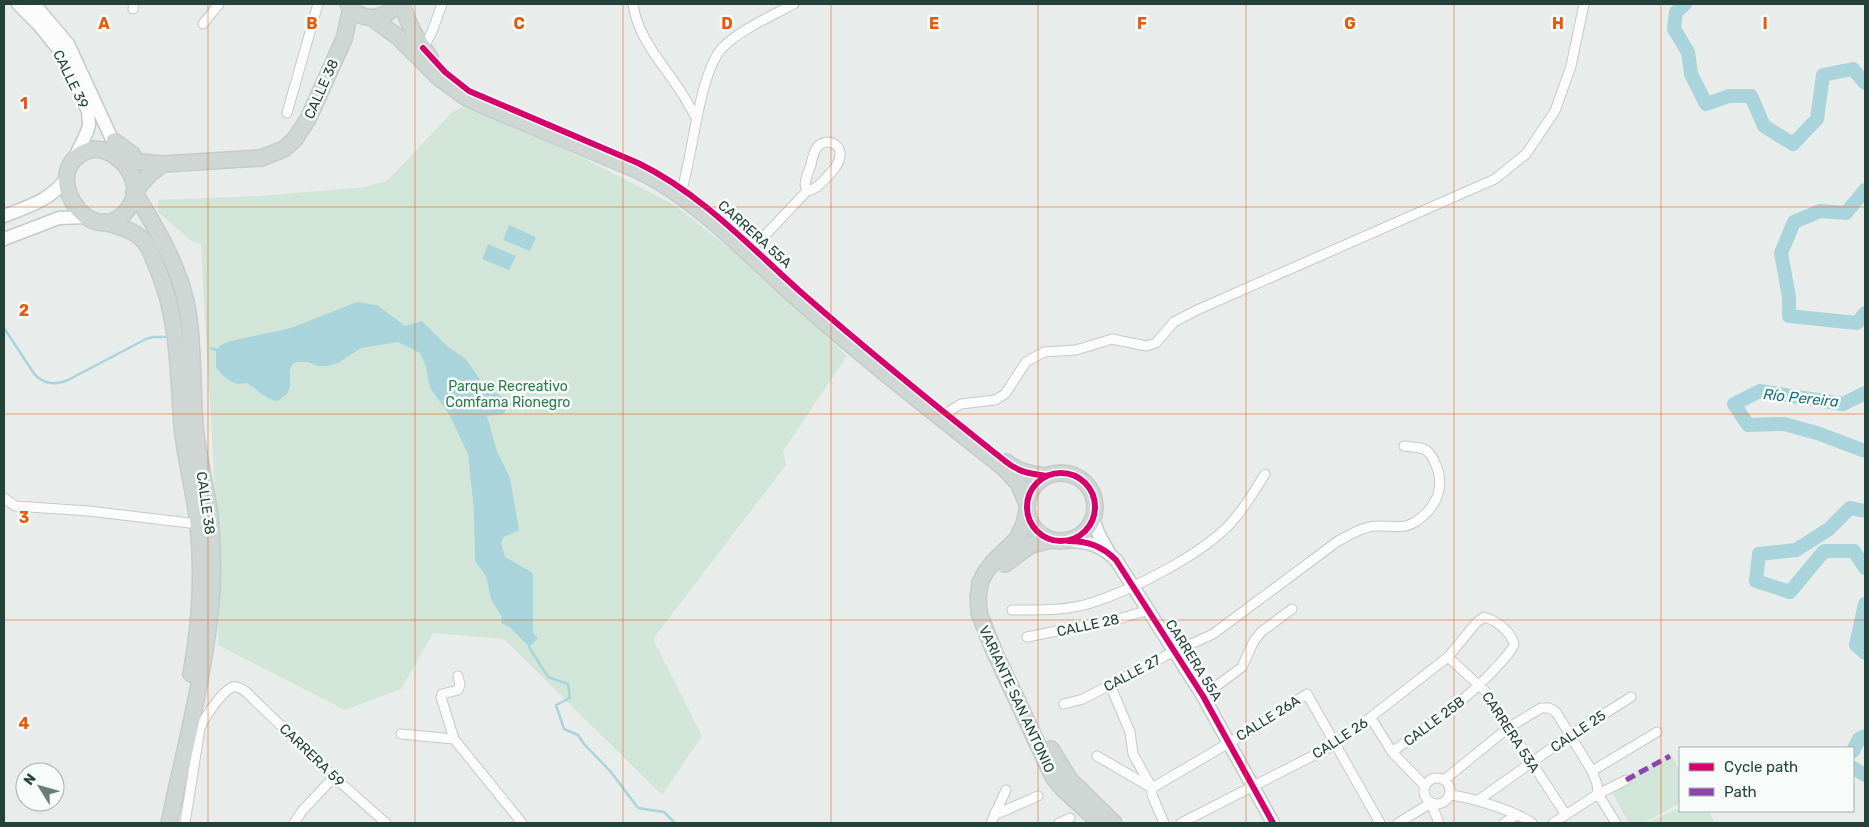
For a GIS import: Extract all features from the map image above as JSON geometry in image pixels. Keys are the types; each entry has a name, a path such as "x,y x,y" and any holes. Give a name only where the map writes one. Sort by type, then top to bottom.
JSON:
{"main road":[{"name":"CALLE 38","path":"344,38 359,23 370,18 388,14 397,4"},
{"name":"CARRERA 55A","path":"402,4 408,23 422,48 445,72 469,91 655,171 682,189 753,248 831,318 1013,468 1026,473 1048,476"},
{"name":"CALLE 38","path":"163,164 262,158 284,149 295,139 308,119 344,38 347,9"},
{"name":"CARRERA 55A","path":"347,9 370,18 398,37 439,78 468,100 655,178 680,196 890,377 1004,468 1018,482 1027,508"},
{"path":"114,141 143,162"},
{"path":"93,149 106,150 121,160 131,177 134,192 131,204 122,215 114,220 94,221 86,217 75,205 68,187 66,179 71,164 83,153 93,149"},
{"path":"121,160 163,164"},
{"path":"134,192 149,175 163,164"},
{"name":"CALLE 38","path":"134,192 158,232 173,265 186,303 195,427 210,517 212,547 212,588 207,634 169,823"},
{"name":"CALLE 38","path":"104,222 129,230 140,236 150,252 166,288 177,347 182,426 198,524 200,571 191,671 160,823"},
{"path":"1067,474 1084,482 1094,499 1093,519 1081,535 1068,541 1045,538 1031,524 1027,508 1032,489 1048,476 1067,474"},
{"name":"VARIANTE SAN ANTONIO","path":"1027,508 1024,524 1017,538 985,572 980,583 978,614 1053,777 1063,789 1100,823"},
{"name":"VARIANTE SAN ANTONIO","path":"1051,540 1031,545 1022,550 999,570 990,585 989,615 1062,770 1114,823"}],"street":[{"name":"CALLE 39","path":"18,4 39,25 60,52 88,111 89,125 87,132 71,164"},
{"name":"CALLE 39","path":"34,4 68,44 114,141 121,160"},
{"path":"202,24 219,4"},
{"path":"287,113 318,4"},
{"path":"422,48 432,32 442,4"},
{"path":"633,4 640,29 650,48 683,94 697,119"},
{"path":"682,189 710,69 721,49 728,42 762,20 794,4"},
{"path":"947,415 961,404 995,400 1005,394 1026,362 1044,352 1076,350 1112,339 1146,346 1156,343 1174,322 1197,310 1408,219 1495,179 1526,154 1555,111 1570,66 1584,4"},
{"path":"753,248 807,191 816,188 822,183 837,165 841,152 836,145 826,142 819,145 816,149 805,184 807,191"},
{"path":"4,216 44,199 55,192 66,179"},
{"path":"4,239 59,218 86,217"},
{"name":"CALLE 27","path":"1064,704 1083,699 1213,634 1338,541 1354,533 1377,526 1402,527 1415,522 1432,506 1440,488 1440,474 1432,457 1425,449 1404,446"},
{"path":"1012,610 1054,609 1090,604 1134,586 1192,555 1210,542 1242,511 1265,474"},
{"path":"4,498 14,506 89,511 198,524"},
{"name":"CARRERA 55A","path":"1093,519 1098,535 1109,553 1134,586 1203,696 1273,823"},
{"name":"CARRERA 55A","path":"1068,541 1094,544 1109,553"},
{"path":"1203,696 1242,666 1254,641 1261,632 1292,609"},
{"name":"CALLE 28","path":"1027,637 1122,618 1149,610"},
{"name":"CALLE 25B","path":"1392,752 1467,697 1510,652 1514,645 1513,638 1508,632 1490,618 1484,617 1476,623"},
{"name":"CALLE 26","path":"1181,823 1336,744 1448,657 1476,623"},
{"name":"CARRERA 53A","path":"1448,657 1480,685 1566,815"},
{"path":"458,676 460,685 458,690 442,694 440,697 454,739 522,823"},
{"path":"1110,685 1130,732 1133,754 1152,788 1152,795 1164,823"},
{"name":"CARRERA 59","path":"185,823 200,728 204,719 226,692 238,687 245,690 334,777 386,823"},
{"name":"CALLE 26A","path":"1152,788 1307,694 1336,744"},
{"name":"CALLE 25","path":"1477,801 1569,736 1630,696"},
{"path":"1444,780 1508,728 1541,708 1549,708 1556,712 1592,771 1598,784 1598,794 1616,823"},
{"path":"1371,718 1392,752 1424,785 1424,795 1431,803 1439,823"},
{"path":"1592,771 1657,732"},
{"path":"401,734 454,739"},
{"path":"1336,744 1380,823"},
{"path":"1097,756 1152,788"},
{"path":"294,823 334,777"},
{"path":"1398,823 1431,803 1440,804 1444,802 1449,795 1449,786 1444,780 1439,778 1432,778 1424,785"},
{"path":"1553,823 1598,794 1626,780"},
{"path":"991,823 1006,790"},
{"path":"1449,795 1477,801 1517,815 1532,823"},
{"path":"995,812 1038,796"},
{"path":"1504,823 1517,815"},
{"path":"1059,823 1070,818"}],"green space":[{"name":"Parque Recreativo Comfama Rionegro","path":"462,107 512,126 587,160 673,204 754,268 847,356 783,451 786,465 653,639 702,736 662,795 504,639 433,633 401,689 345,710 218,645 215,495 201,244 191,241 158,212 158,200 258,196 365,187 388,180 452,112"},
{"path":"1671,754 1679,769 1679,804 1644,823 1629,823 1610,789"},
{"path":"1679,808 1679,812 1709,812 1714,823 1649,823"}],"water":[{"path":"509,225 536,237 530,251 503,240"},
{"path":"488,244 516,256 509,270 482,259"},
{"path":"357,302 377,305 405,326 422,321 449,348 465,358 484,385 512,403 503,414 487,416 497,451 510,478 519,530 504,537 501,542 505,557 533,573 533,633 538,638 529,647 510,627 501,623 502,617 491,599 486,576 475,561 474,509 468,454 449,414 430,388 426,367 420,353 398,342 361,348 338,363 328,366 297,362 293,364 290,370 290,387 287,394 278,401 265,396 247,383 237,384 230,381 216,367 216,350 221,345 231,341 291,328"}],"waterway":[{"name":"Río Pereira","path":"1685,4 1676,12 1674,29 1688,52 1691,74 1706,104 1729,96 1751,96 1764,126 1793,144 1817,119 1823,75 1853,69 1865,83"},
{"name":"Río Pereira","path":"1865,190 1846,213 1820,211 1794,222 1781,253 1789,297 1789,316 1857,323 1865,313"},
{"path":"4,328 35,375 43,381 51,383 68,380 146,339 165,337"},
{"path":"211,348 216,350"},
{"name":"Río Pereira","path":"1865,393 1843,404 1760,391 1734,404 1748,425 1784,424 1817,433 1865,451"},
{"name":"Río Pereira","path":"1865,511 1850,508 1829,529 1796,550 1759,554 1756,581 1790,592 1824,551 1854,551 1865,568"},
{"name":"Río Pereira","path":"1865,604 1856,645 1865,653"},
{"path":"529,647 548,677 568,684 570,698 556,705 564,729 578,735 584,744 611,772 638,808 664,812 675,823"},
{"name":"Río Pereira","path":"1854,749 1859,739 1865,736"},
{"name":"Río Pereira","path":"1854,769 1865,775"}],"marked path":[{"path":"1626,780 1670,756"}],"cycle path":[{"path":"423,48 445,72 469,91 638,163 683,190 725,223 853,337 1005,461 1025,472 1047,476"},
{"path":"1061,473 1074,476 1085,483 1092,494 1095,507 1092,520 1085,531 1074,538 1061,541 1048,538 1037,531 1030,520 1027,507 1030,494 1037,483 1048,476 1061,473"},
{"path":"1068,541 1094,545 1116,560 1203,696 1273,823"}]}
